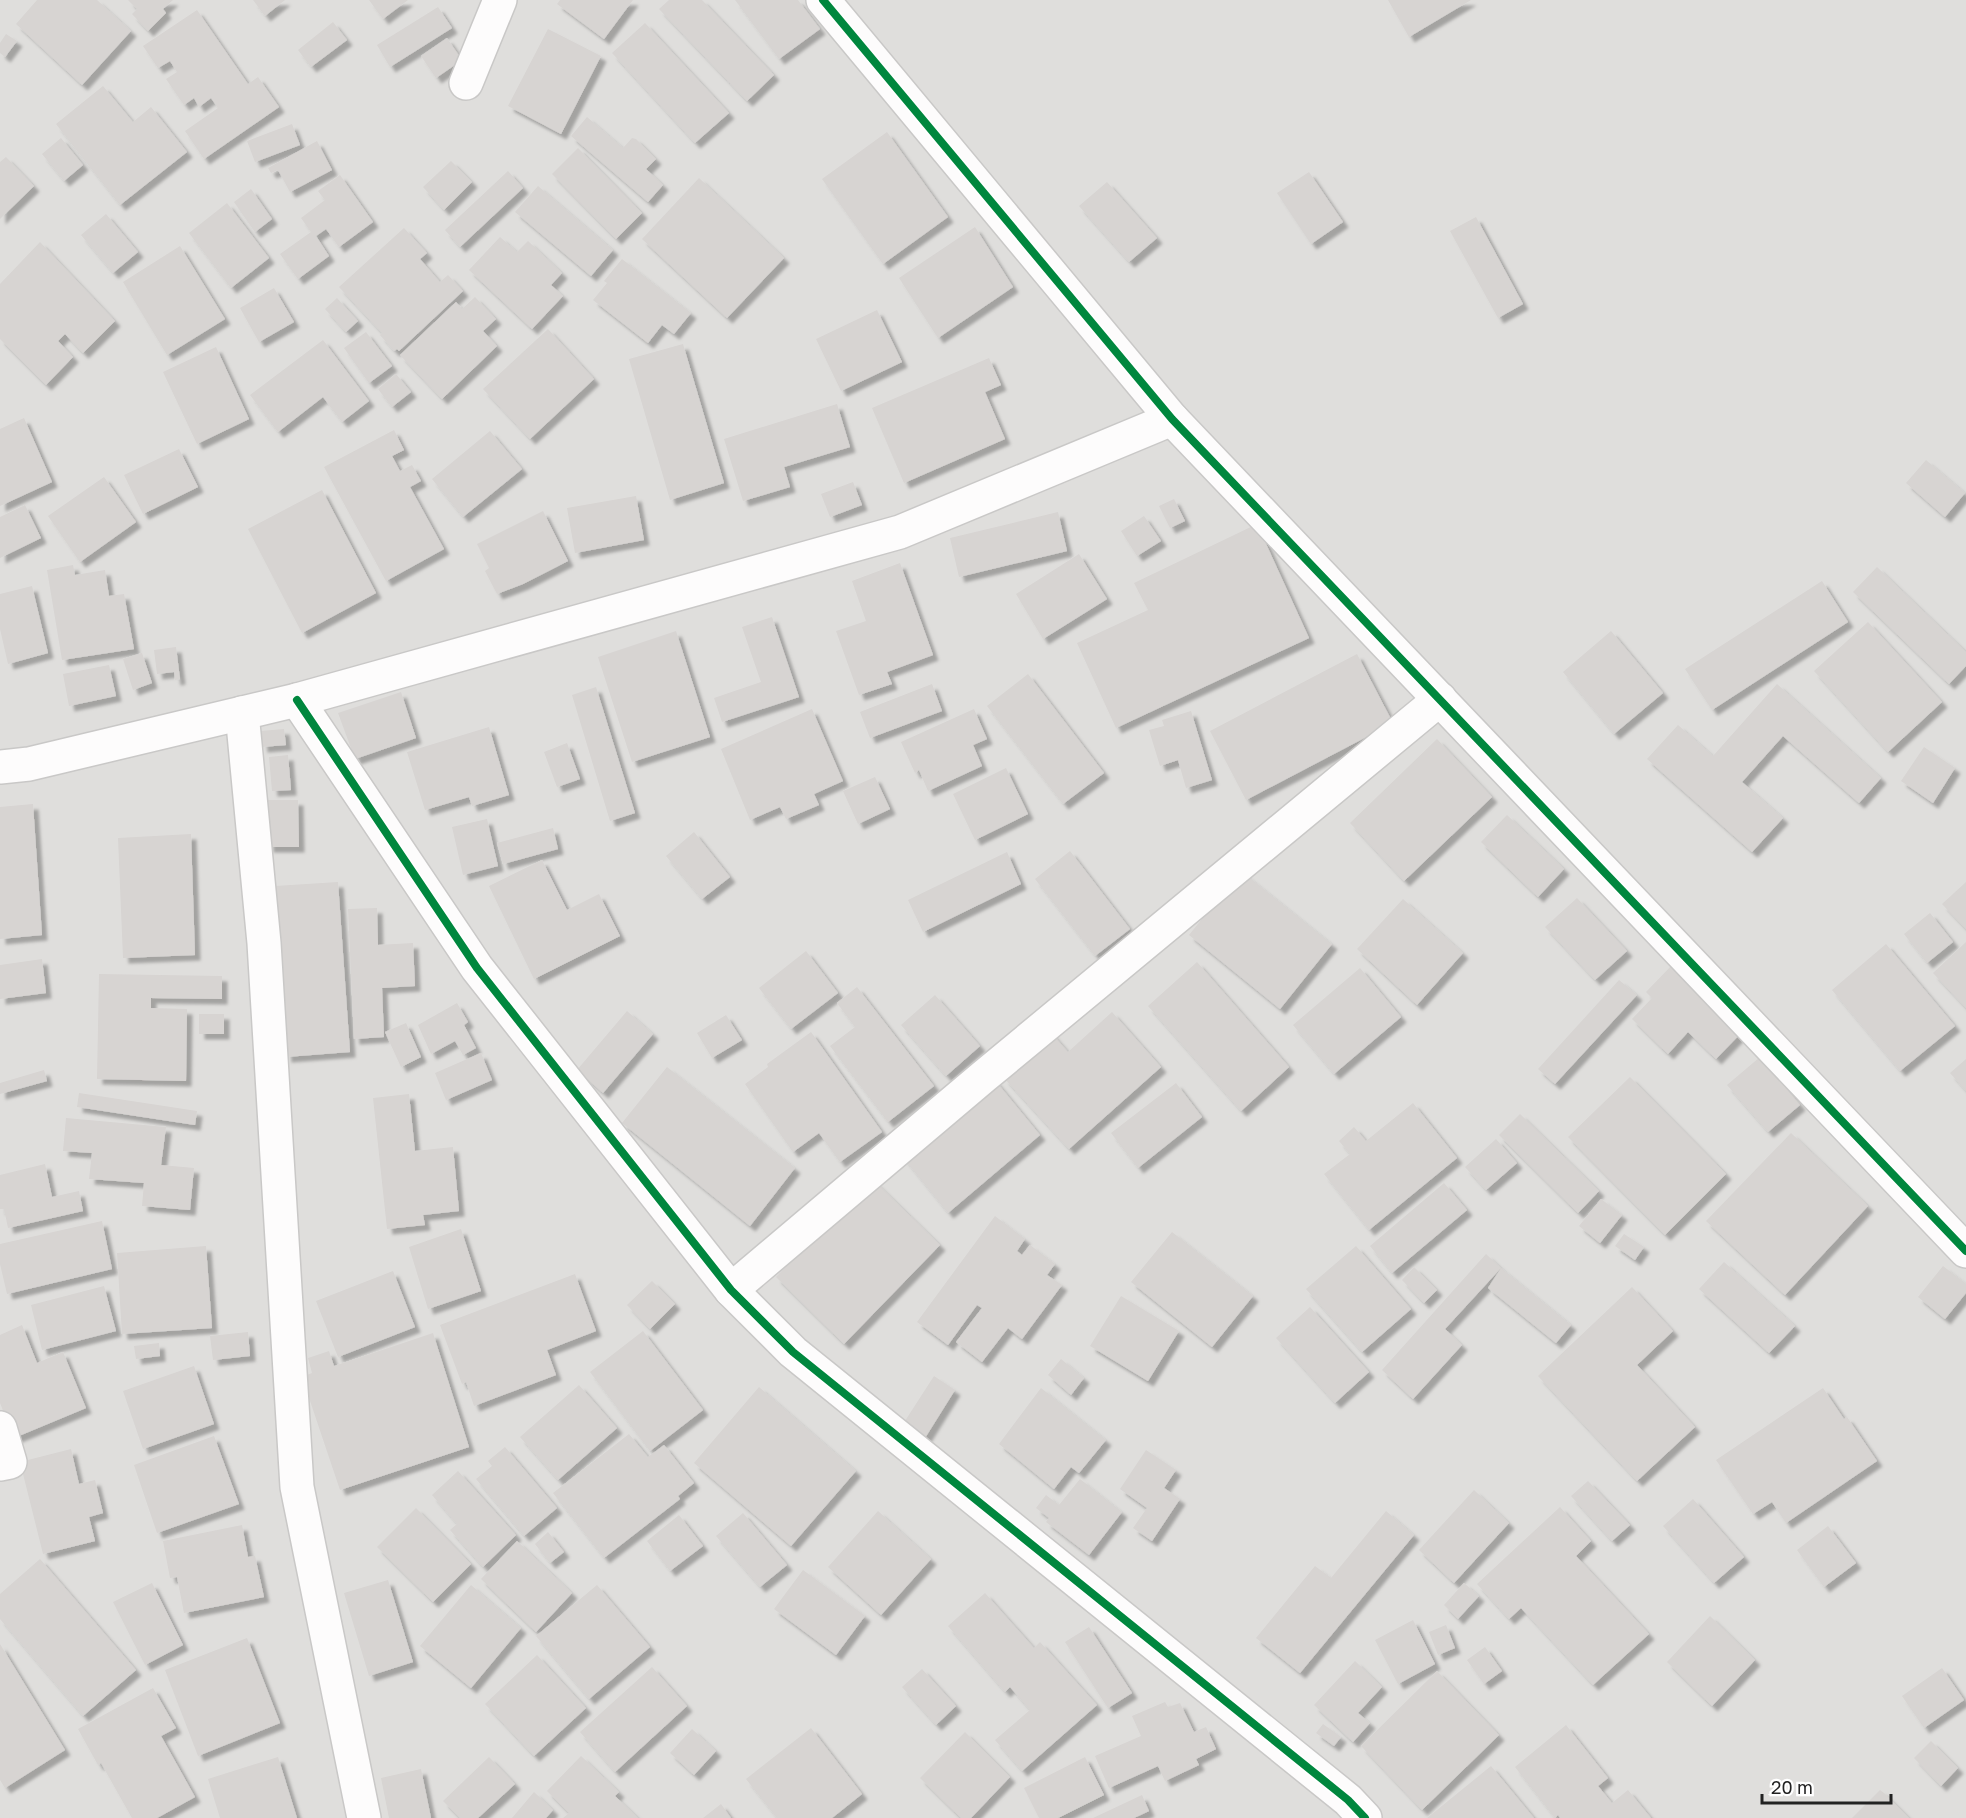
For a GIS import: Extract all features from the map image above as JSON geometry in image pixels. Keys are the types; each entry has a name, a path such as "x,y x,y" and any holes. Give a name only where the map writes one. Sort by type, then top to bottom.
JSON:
{"street":[{"path":"466,83 500,0"},
{"path":"823,0 1172,419 1966,1251"},
{"path":"0,767 29,764 297,700 900,532 1172,419"},
{"path":"731,1290 992,1069 1440,699"},
{"path":"297,700 477,968 731,1290 793,1352 1338,1792 1365,1818"},
{"path":"242,712 264,943 297,1487 364,1818"},
{"path":"0,1428 10,1462 0,1464"}],"shaded area":[{"path":"0,0 1966,0 1966,1818 0,1818"}],"building":[{"path":"37,0 97,0 131,31 82,85 16,24"},
{"path":"128,0 173,0 163,9 166,13 148,31 132,14 137,9"},
{"path":"253,0 285,0 265,16"},
{"path":"369,0 408,0 383,19"},
{"path":"560,0 633,0 604,39 557,4"},
{"path":"669,0 702,0 774,75 747,101 659,9"},
{"path":"735,0 798,0 820,29 779,59"},
{"path":"1388,0 1471,0 1409,37"},
{"path":"438,7 452,28 390,67 377,45"},
{"path":"197,10 248,84 258,77 279,107 204,159 185,131 218,108 211,98 199,107 194,98 184,105 166,79 177,72 170,61 158,68 143,46"},
{"path":"333,22 347,40 311,67 298,50"},
{"path":"645,23 729,113 695,143 612,53"},
{"path":"548,29 601,56 561,134 508,106"},
{"path":"6,34 17,41 5,57 0,53 0,43"},
{"path":"447,38 462,60 436,78 421,56"},
{"path":"103,86 133,122 151,107 187,152 120,205 56,124"},
{"path":"587,117 623,148 632,138 636,139 656,159 646,169 663,185 648,202 571,136"},
{"path":"292,124 300,145 255,162 247,141"},
{"path":"887,132 948,217 883,264 822,179"},
{"path":"61,138 83,165 64,181 42,154"},
{"path":"317,141 332,170 290,192 278,170 271,173 268,168"},
{"path":"578,148 642,213 616,239 552,174"},
{"path":"6,157 34,186 0,219 0,162"},
{"path":"451,161 472,182 444,210 423,187"},
{"path":"508,171 523,188 460,247 445,230"},
{"path":"1309,172 1343,222 1311,244 1277,193"},
{"path":"340,175 373,222 339,247 326,229 316,236 329,256 298,279 280,254 311,232 301,218 325,200 318,191"},
{"path":"699,178 784,258 727,318 642,239"},
{"path":"1107,182 1157,238 1129,262 1079,206"},
{"path":"538,186 613,250 591,276 515,212"},
{"path":"251,189 272,219 255,232 234,202"},
{"path":"227,203 269,258 231,288 189,233"},
{"path":"106,214 138,252 113,273 81,235"},
{"path":"1476,217 1523,304 1498,318 1450,231"},
{"path":"975,227 1013,287 938,338 899,278"},
{"path":"404,228 427,253 420,259 440,282 448,275 463,291 399,351 397,349 394,351 380,335 382,333 339,287"},
{"path":"500,237 517,252 528,241 562,273 551,285 563,296 532,329 469,270"},
{"path":"40,242 115,321 83,353 65,334 58,341 73,357 46,385 0,339 0,284"},
{"path":"180,246 225,319 167,355 123,282"},
{"path":"622,259 691,313 674,334 662,325 648,343 593,300 607,283 604,281"},
{"path":"274,288 294,322 259,342 240,308"},
{"path":"475,297 496,319 483,331 497,346 442,399 400,355 456,302 462,309"},
{"path":"337,298 358,321 346,332 325,309"},
{"path":"877,310 902,362 841,391 816,339"},
{"path":"548,329 594,379 530,439 483,389"},
{"path":"366,332 392,366 369,383 344,348"},
{"path":"323,340 369,401 342,422 323,397 278,432 250,395"},
{"path":"683,344 724,483 670,500 629,359"},
{"path":"216,347 249,419 197,444 163,372"},
{"path":"989,358 1001,385 985,392 1005,439 904,483 872,408"},
{"path":"396,374 411,392 392,407 378,389"},
{"path":"837,404 850,447 784,467 790,487 743,501 724,439"},
{"path":"24,418 52,482 0,506 0,429"},
{"path":"394,430 404,450 392,456 400,471 412,465 421,481 410,487 444,549 386,581 324,467"},
{"path":"490,431 522,469 463,517 432,479"},
{"path":"179,449 198,487 143,514 124,475"},
{"path":"1926,460 1965,493 1945,517 1906,483"},
{"path":"104,477 136,522 80,562 48,516"},
{"path":"853,482 862,505 830,517 821,494"},
{"path":"322,490 376,593 302,633 248,529"},
{"path":"636,496 644,540 575,553 567,508"},
{"path":"1174,499 1185,521 1170,528 1159,506"},
{"path":"25,505 41,538 0,558 0,517"},
{"path":"543,511 568,561 523,584 497,594 485,571 489,568 477,544"},
{"path":"1058,512 1067,551 959,577 950,538"},
{"path":"1144,516 1161,541 1137,556 1121,531"},
{"path":"1257,524 1309,638 1116,728 1077,643 1148,610 1134,583"},
{"path":"1079,554 1107,599 1043,639 1016,594"},
{"path":"900,563 933,655 887,672 892,684 859,695 836,631 866,621 852,581"},
{"path":"73,565 75,575 105,570 109,596 124,594 134,649 62,660 47,570"},
{"path":"1877,567 1966,652 1966,666 1949,684 1853,592"},
{"path":"1822,581 1848,622 1712,710 1685,669"},
{"path":"32,586 48,653 8,664 0,629 0,594"},
{"path":"772,617 799,697 722,722 714,698 761,682 742,627"},
{"path":"1868,622 1942,702 1888,752 1814,671"},
{"path":"676,631 710,737 632,762 598,657"},
{"path":"1611,631 1663,693 1614,734 1563,672"},
{"path":"176,647 180,679 175,680 174,672 157,674 154,650"},
{"path":"142,653 152,683 133,690 123,659"},
{"path":"1357,654 1393,723 1246,800 1210,731"},
{"path":"109,665 116,696 69,706 63,674"},
{"path":"1028,674 1104,773 1063,804 987,706"},
{"path":"932,684 942,711 870,738 860,712"},
{"path":"1777,684 1881,778 1859,803 1783,736 1742,782 1783,818 1752,852 1647,759 1678,725 1713,756"},
{"path":"596,687 635,813 610,821 572,695"},
{"path":"401,692 416,738 355,759 338,713"},
{"path":"812,709 843,781 814,794 819,805 786,819 780,807 750,820 721,749"},
{"path":"974,709 987,739 973,745 982,766 928,791 919,770 915,773 901,742"},
{"path":"1191,711 1212,780 1186,788 1178,760 1160,766 1149,730 1164,726 1162,720"},
{"path":"489,727 509,795 472,806 469,797 425,810 407,752"},
{"path":"284,729 286,745 262,747 261,731"},
{"path":"1437,739 1492,797 1404,881 1350,823"},
{"path":"567,743 580,779 557,787 544,752"},
{"path":"1924,747 1955,768 1933,803 1901,781"},
{"path":"288,755 291,790 272,791 269,757"},
{"path":"1006,768 1028,814 975,840 953,794"},
{"path":"875,777 890,809 858,824 843,791"},
{"path":"267,800 298,800 299,847 268,847"},
{"path":"33,804 42,935 0,939 0,807"},
{"path":"1507,815 1564,869 1538,897 1481,842"},
{"path":"487,819 498,866 463,875 452,827"},
{"path":"553,828 558,849 503,864 497,843"},
{"path":"694,832 730,877 702,899 666,856"},
{"path":"191,834 195,955 123,958 118,838"},
{"path":"1070,851 1130,929 1095,956 1035,879"},
{"path":"1007,852 1021,884 923,932 908,900"},
{"path":"542,860 567,910 599,894 620,936 534,979 489,886"},
{"path":"1241,871 1332,944 1280,1009 1189,935"},
{"path":"338,882 350,1052 286,1057 275,886"},
{"path":"1966,882 1966,929 1942,904"},
{"path":"1577,898 1627,951 1595,980 1545,927"},
{"path":"1403,899 1463,953 1417,1005 1357,949"},
{"path":"377,908 378,945 413,943 415,986 382,988 384,1037 354,1039 348,909"},
{"path":"1930,913 1953,942 1927,963 1904,934"},
{"path":"1966,942 1966,1008 1933,973"},
{"path":"1886,944 1955,1026 1900,1071 1832,990"},
{"path":"806,951 838,993 791,1029 759,988"},
{"path":"42,959 46,993 0,999 0,965"},
{"path":"1197,962 1289,1067 1241,1111 1148,1006"},
{"path":"1672,965 1742,1032 1716,1059 1688,1032 1668,1054 1632,1019 1652,998 1646,992"},
{"path":"1360,968 1401,1017 1334,1074 1293,1025"},
{"path":"99,974 222,976 222,999 151,998 151,1008 187,1009 186,1081 97,1079"},
{"path":"1619,980 1637,995 1555,1084 1538,1069"},
{"path":"857,987 934,1086 888,1122 830,1046 855,1027 837,1003"},
{"path":"935,995 980,1046 946,1076 901,1025"},
{"path":"457,1003 468,1022 464,1025 476,1048 463,1055 455,1041 431,1054 418,1025"},
{"path":"627,1011 653,1034 603,1093 577,1070"},
{"path":"1112,1012 1161,1067 1069,1149 1004,1078 1047,1028 1068,1052"},
{"path":"199,1014 224,1014 224,1034 199,1034"},
{"path":"726,1015 742,1040 712,1058 697,1033"},
{"path":"406,1023 421,1057 401,1067 385,1032"},
{"path":"811,1032 882,1132 840,1162 819,1133 793,1152 745,1084 768,1067 767,1064"},
{"path":"481,1053 492,1080 446,1100 435,1073"},
{"path":"1760,1057 1800,1105 1768,1132 1727,1085"},
{"path":"1966,1059 1966,1091 1950,1073"},
{"path":"667,1067 795,1168 750,1226 622,1123"},
{"path":"44,1070 47,1081 0,1094 0,1083"},
{"path":"1630,1077 1726,1174 1665,1235 1568,1137"},
{"path":"994,1079 1040,1135 948,1213 901,1155"},
{"path":"1176,1083 1202,1117 1138,1168 1111,1133"},
{"path":"79,1093 197,1111 195,1125 77,1107"},
{"path":"409,1094 415,1151 453,1147 459,1211 423,1215 425,1225 387,1229 373,1098"},
{"path":"1413,1103 1457,1158 1369,1230 1324,1174 1350,1154 1339,1141 1354,1127 1366,1141"},
{"path":"1520,1114 1599,1191 1578,1213 1499,1135"},
{"path":"66,1118 166,1127 161,1165 194,1168 190,1210 142,1206 144,1183 89,1179 92,1153 63,1151"},
{"path":"1791,1133 1868,1206 1785,1295 1706,1221"},
{"path":"1496,1139 1517,1163 1486,1190 1465,1167"},
{"path":"45,1164 52,1197 79,1191 83,1211 8,1228 4,1209 0,1209 0,1175"},
{"path":"871,1178 940,1245 844,1344 776,1277"},
{"path":"1444,1183 1467,1210 1392,1273 1370,1246"},
{"path":"1601,1199 1622,1215 1600,1243 1579,1226"},
{"path":"995,1216 1025,1239 1017,1251 1022,1255 1030,1245 1055,1264 1047,1275 1062,1285 1022,1339 1008,1328 982,1362 956,1342 982,1308 977,1305 948,1345 917,1322"},
{"path":"102,1221 112,1269 7,1294 0,1264 0,1244"},
{"path":"461,1229 481,1291 428,1309 409,1247"},
{"path":"1172,1232 1253,1296 1212,1347 1131,1282"},
{"path":"1624,1234 1644,1247 1635,1260 1615,1246"},
{"path":"206,1246 212,1328 122,1334 117,1253"},
{"path":"1356,1246 1411,1309 1362,1352 1306,1289"},
{"path":"1486,1254 1501,1268 1445,1329 1462,1345 1413,1399 1382,1370"},
{"path":"1724,1262 1795,1326 1769,1353 1699,1289"},
{"path":"1943,1266 1966,1284 1966,1293 1945,1319 1918,1297"},
{"path":"1414,1267 1437,1290 1424,1303 1402,1280"},
{"path":"1501,1268 1571,1325 1556,1343 1488,1288"},
{"path":"393,1271 415,1327 338,1357 316,1301"},
{"path":"575,1274 596,1331 547,1350 556,1375 474,1406 466,1382 462,1384 440,1325"},
{"path":"652,1281 675,1304 650,1329 627,1305"},
{"path":"104,1286 116,1331 42,1350 31,1305"},
{"path":"1632,1287 1673,1331 1637,1365 1695,1427 1637,1481 1538,1376"},
{"path":"1121,1296 1179,1331 1148,1381 1090,1346"},
{"path":"1310,1307 1369,1372 1335,1403 1276,1338"},
{"path":"22,1325 37,1363 63,1352 86,1408 14,1438 0,1403 0,1335"},
{"path":"643,1331 703,1410 650,1451 590,1372"},
{"path":"248,1332 250,1356 213,1360 210,1336"},
{"path":"433,1333 469,1447 340,1490 302,1377 312,1373 308,1358 329,1351 334,1366"},
{"path":"159,1343 160,1356 136,1359 134,1346"},
{"path":"1061,1359 1084,1378 1071,1395 1048,1375"},
{"path":"194,1366 214,1424 143,1449 123,1391"},
{"path":"934,1376 955,1390 925,1438 903,1424"},
{"path":"579,1385 617,1428 558,1480 520,1437"},
{"path":"759,1387 856,1471 791,1546 694,1463"},
{"path":"1041,1388 1106,1440 1079,1473 1071,1467 1054,1489 999,1444"},
{"path":"1823,1388 1844,1419 1847,1417 1877,1461 1786,1523 1772,1502 1753,1514 1716,1460"},
{"path":"629,1434 648,1457 664,1445 694,1483 678,1496 680,1499 604,1558 553,1493"},
{"path":"214,1436 239,1504 157,1533 134,1465"},
{"path":"505,1447 557,1508 524,1536 476,1479 492,1466 488,1461"},
{"path":"71,1449 79,1484 95,1480 103,1513 89,1517 95,1541 43,1554 20,1462"},
{"path":"1146,1450 1176,1470 1164,1488 1180,1499 1152,1541 1133,1528 1147,1508 1120,1489"},
{"path":"458,1471 516,1535 483,1567 450,1530 457,1524 432,1495"},
{"path":"1080,1479 1122,1512 1089,1555 1046,1522 1049,1518 1036,1508 1046,1495 1059,1505"},
{"path":"1588,1481 1630,1525 1612,1541 1571,1496"},
{"path":"1474,1490 1509,1523 1454,1583 1419,1550"},
{"path":"1693,1499 1744,1557 1714,1583 1663,1526"},
{"path":"1560,1507 1591,1541 1576,1556 1649,1634 1593,1685 1521,1608 1509,1619 1477,1584"},
{"path":"416,1508 471,1564 433,1602 377,1547"},
{"path":"878,1511 931,1559 881,1615 828,1567"},
{"path":"1386,1511 1414,1535 1300,1673 1256,1638 1315,1566 1331,1578"},
{"path":"743,1513 787,1565 760,1587 716,1536"},
{"path":"679,1515 703,1546 670,1571 647,1541"},
{"path":"242,1525 248,1557 255,1556 264,1597 184,1613 177,1577 170,1578 163,1541"},
{"path":"1828,1526 1856,1563 1824,1587 1797,1550"},
{"path":"548,1532 564,1552 550,1563 535,1544"},
{"path":"517,1541 572,1593 536,1632 481,1579"},
{"path":"40,1559 136,1670 83,1716 0,1619 0,1594"},
{"path":"803,1570 865,1616 836,1655 774,1609"},
{"path":"388,1580 413,1662 369,1676 344,1593"},
{"path":"152,1583 183,1645 145,1665 113,1602"},
{"path":"1464,1583 1479,1596 1458,1619 1444,1605"},
{"path":"471,1585 521,1628 471,1688 420,1646"},
{"path":"597,1585 650,1647 589,1699 536,1636"},
{"path":"985,1593 1034,1648 1040,1642 1097,1705 1022,1771 995,1740 1030,1710 1010,1687 1005,1692 948,1626"},
{"path":"1710,1616 1755,1660 1712,1706 1667,1662"},
{"path":"1413,1620 1435,1664 1398,1684 1375,1640"},
{"path":"1446,1625 1455,1648 1438,1655 1429,1632"},
{"path":"1089,1627 1132,1693 1108,1708 1065,1642"},
{"path":"247,1638 280,1723 198,1756 165,1670"},
{"path":"0,1644 65,1750 5,1788 0,1780"},
{"path":"1485,1647 1502,1671 1484,1684 1467,1660"},
{"path":"537,1655 586,1708 534,1756 485,1704"},
{"path":"1355,1661 1382,1687 1358,1713 1370,1723 1353,1742 1314,1705"},
{"path":"652,1667 687,1706 615,1772 580,1732"},
{"path":"1942,1668 1964,1700 1924,1728 1902,1696"},
{"path":"922,1669 956,1706 936,1725 902,1687"},
{"path":"1437,1671 1499,1735 1422,1810 1361,1746"},
{"path":"153,1688 176,1728 161,1736 195,1797 157,1818 132,1818 101,1763 98,1765 78,1729"},
{"path":"1165,1702 1168,1707 1180,1703 1194,1732 1206,1727 1216,1749 1196,1759 1199,1765 1165,1781 1158,1766 1109,1788 1095,1756 1141,1736 1132,1716"},
{"path":"1323,1724 1341,1737 1334,1746 1316,1733"},
{"path":"1566,1725 1608,1778 1598,1786 1612,1803 1628,1790 1651,1818 1560,1818 1558,1815 1555,1818 1515,1767"},
{"path":"811,1728 862,1794 832,1818 777,1818 746,1779"},
{"path":"692,1729 716,1751 694,1775 670,1753"},
{"path":"965,1732 1010,1777 971,1818 961,1818 920,1778"},
{"path":"1931,1741 1958,1768 1941,1786 1914,1758"},
{"path":"581,1756 619,1792 615,1796 638,1818 563,1818 569,1813 547,1791"},
{"path":"278,1757 297,1818 220,1818 208,1779"},
{"path":"489,1757 515,1784 478,1818 460,1818 443,1801"},
{"path":"1085,1757 1104,1795 1058,1818 1039,1818 1024,1788"},
{"path":"1491,1766 1534,1818 1427,1818"},
{"path":"421,1769 431,1818 389,1818 381,1778"},
{"path":"1880,1790 1884,1793 1909,1818 1852,1818"},
{"path":"534,1792 553,1810 546,1818 512,1818"},
{"path":"1142,1795 1149,1811 1134,1818 1093,1818"},
{"path":"721,1804 731,1818 703,1818"}],"cycle path":[{"path":"823,0 1172,419 1966,1251"},
{"path":"297,700 477,968 731,1290 793,1352 1348,1800 1365,1818"}]}
